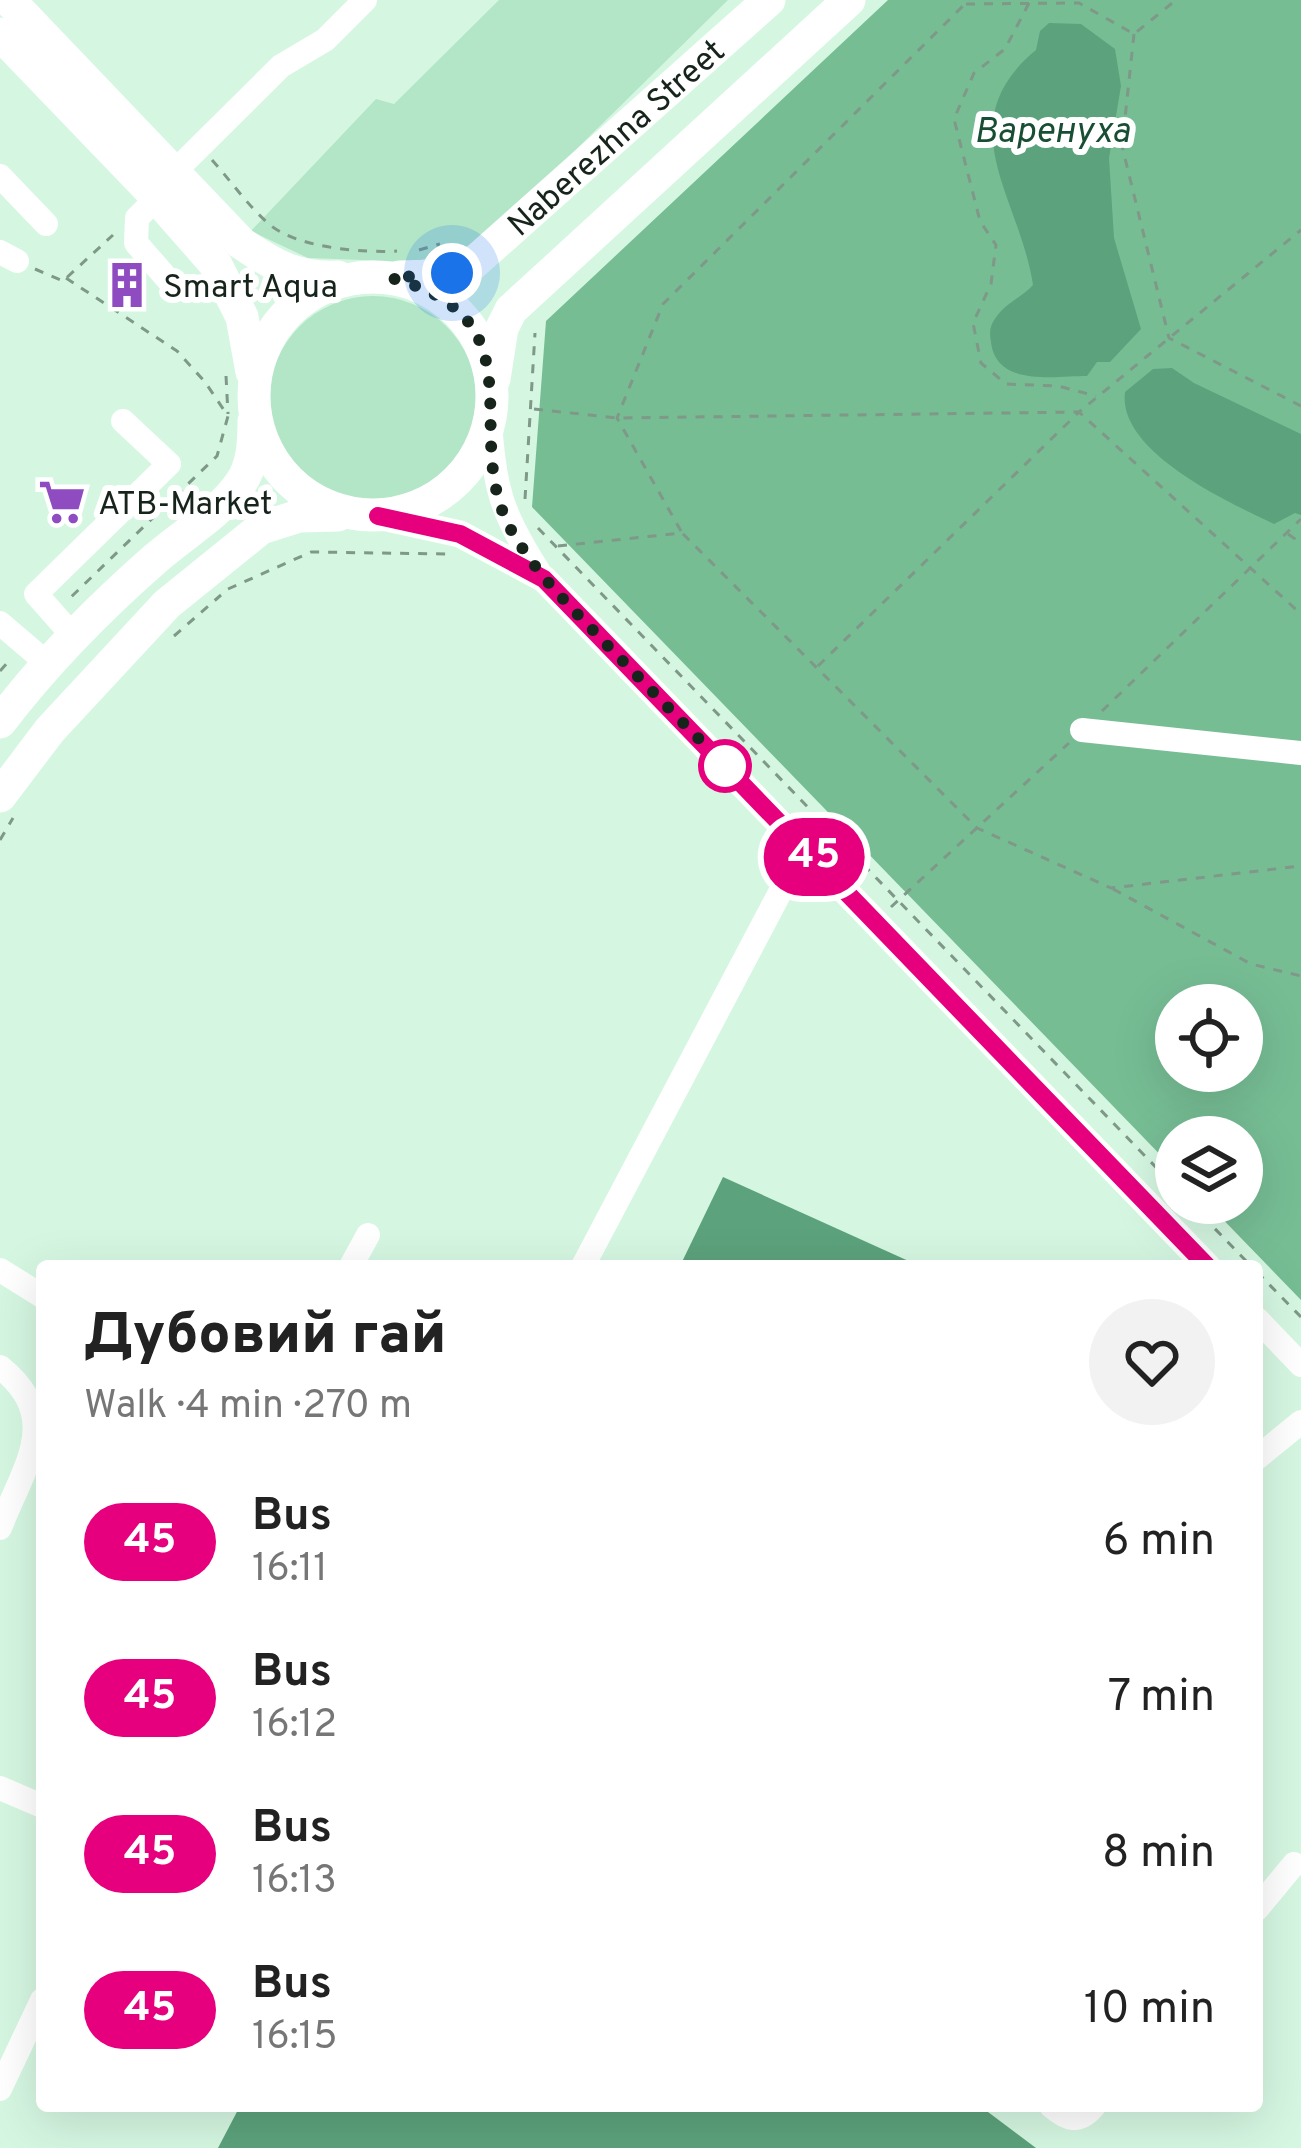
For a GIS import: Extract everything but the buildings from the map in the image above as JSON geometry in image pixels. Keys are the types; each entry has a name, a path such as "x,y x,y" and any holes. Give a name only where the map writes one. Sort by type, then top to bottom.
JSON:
{"main road":[{"path":"2,720 50,644 243,481 254,445 249,341 230,290 162,188 9,0"},
{"name":"Naberezhna Street","path":"377,277 434,276 470,267 769,0"},
{"path":"9,804 35,749 79,697 166,604 261,528 299,516 404,512 450,488 475,457 491,407 502,328 511,310 850,0"},
{"path":"0,34 162,188 280,269 301,277 377,277 418,285 463,317 483,353 491,407"},
{"path":"365,515 323,506 277,469 262,442 254,399 260,356 289,310 336,282 377,277"},
{"path":"50,644 44,687 55,700 79,697"},
{"path":"2,720 26,712 37,722 35,749"}],"street":[{"path":"171,283 136,243 137,218 199,146 281,66 325,40 365,0"},
{"path":"0,176 46,224"},
{"path":"491,407 501,506 544,579 1201,1260"},
{"path":"50,644 36,594 169,464 123,421"},
{"path":"365,515 460,534 544,579"},
{"path":"0,623 50,644"},
{"path":"1082,730 1301,753"},
{"path":"586,1260 804,847"},
{"path":"354,1260 368,1235"},
{"path":"0,1270 36,1292"},
{"path":"1263,1325 1301,1365"},
{"path":"0,1367 17,1380 36,1420"},
{"path":"1263,1453 1301,1422"},
{"path":"0,1528 36,1433"},
{"path":"0,1788 36,1803"},
{"path":"1263,1902 1294,1864"},
{"path":"0,2089 36,2013"},
{"path":"1058,2112 1075,2120 1089,2112"}],"path":[{"path":"1176,0 1133,34 1122,146 1169,338 1301,406"},
{"path":"617,418 663,304 967,2 1079,3 1133,34"},
{"path":"1029,3 1005,49 974,73 954,119 980,221 996,245 991,284 973,323 981,363 1006,384 1058,386 1098,396"},
{"path":"199,146 273,228 320,245 373,252 440,244"},
{"path":"816,668 1079,412 1301,230"},
{"path":"8,256 63,281 110,237"},
{"path":"0,670 50,644 217,456 228,416 177,351 66,278"},
{"path":"524,508 535,333"},
{"path":"531,409 617,418 1079,412 1301,614"},
{"path":"617,418 682,533 976,828 1111,888 1251,964 1301,976"},
{"path":"527,516 1155,1166"},
{"path":"1301,519 1286,533 1301,543"},
{"path":"556,546 682,533"},
{"path":"160,648 229,588 311,552 448,554"},
{"path":"0,840 9,804"},
{"path":"1111,888 1301,866"},
{"path":"1210,1224 1245,1260"},
{"path":"1263,1278 1301,1317"}],"shaded area":[{"path":"499,0 728,0 483,241 415,262 308,258 251,231 376,99 394,104"},
{"path":"888,0 1301,0 1301,1300 1227,1224 1263,1224 1263,1116 1155,1116 1155,1149 532,507 546,321"},
{"path":"373,296 413,304 447,326 469,360 477,400 469,440 447,474 413,496 373,504 333,496 299,474 277,440 269,400 277,360 299,326 333,304"}],"water":[{"name":"Варенуха","path":"1049,23 1081,24 1115,49 1121,86 1109,158 1114,238 1141,329 1110,362 1097,362 1087,376 1015,373 995,356 990,338 997,316 1033,285 996,162 996,105 1010,77 1036,50 1040,31"},
{"path":"1172,368 1301,434 1301,515 1295,513 1274,524 1255,515 1180,473 1139,435 1127,414 1125,392 1153,369"},
{"path":"723,1177 906,1260 683,1260"},
{"path":"237,2112 988,2112 1036,2148 218,2148"}],"bus line":[{"name":"45","path":"378,516 460,534 544,579 1201,1260"}],"place":[{"name":"Smart Aqua","path":"127,285"},
{"name":"ATB-Market","path":"62,502"}],"route":[{"path":"452,273 391,278 442,298 478,340 492,393 496,487 509,526 544,579 739,780 725,766"}]}
